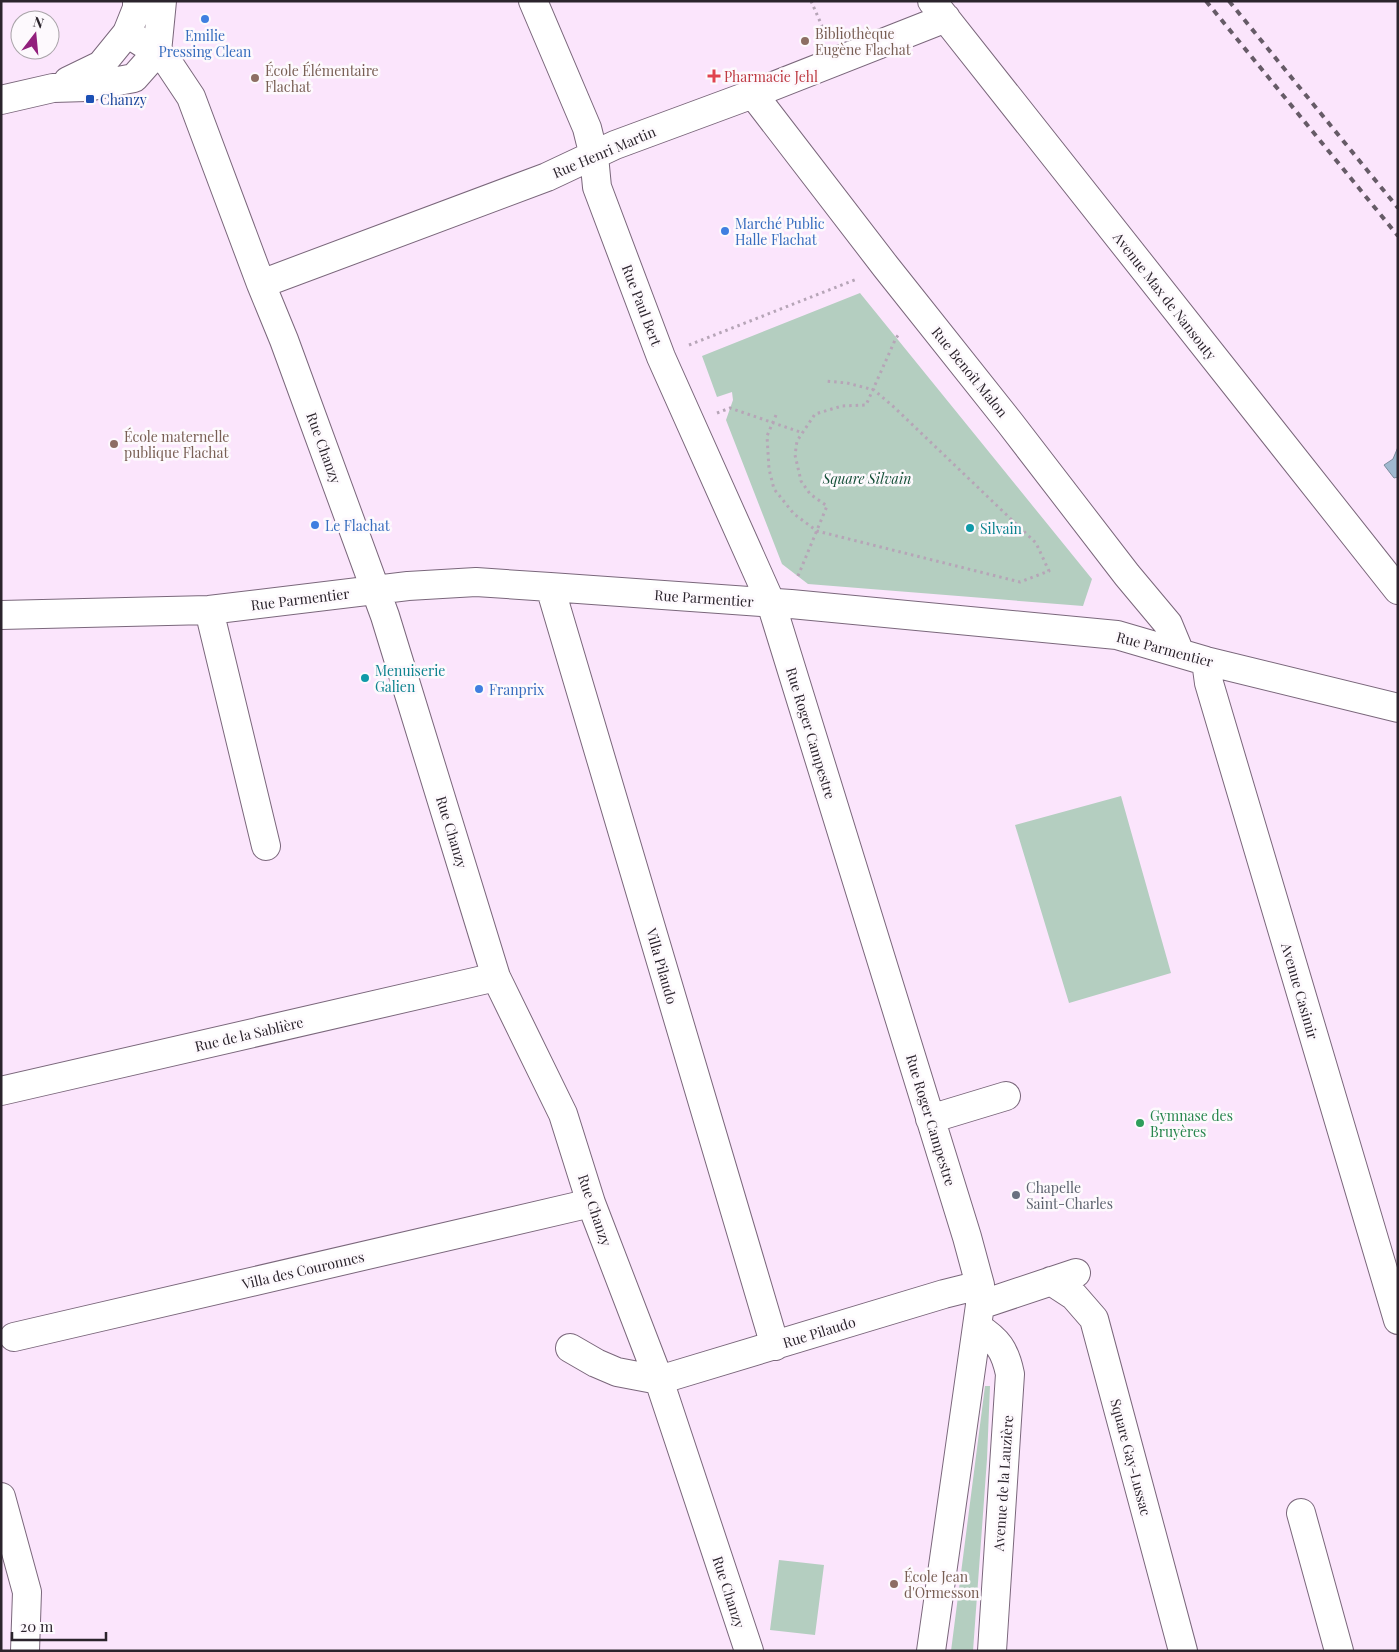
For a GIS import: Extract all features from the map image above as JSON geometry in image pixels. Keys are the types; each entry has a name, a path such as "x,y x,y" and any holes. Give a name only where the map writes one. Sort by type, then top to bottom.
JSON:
{"street":[{"path":"53,88 101,66 127,33 137,8 137,1"},
{"path":"1,100 53,88 87,87 134,78 157,52 162,1"},
{"name":"Rue Paul Bert","path":"533,1 587,128 594,156 597,187 661,357 771,603"},
{"name":"Rue Henri Martin","path":"261,284 547,177 615,145 838,61 939,10"},
{"name":"Avenue Max de Nansouty","path":"939,10 1398,590"},
{"name":"Rue Chanzy","path":"127,33 157,52 169,64 191,97 284,340 385,616 496,976 563,1114 591,1203 659,1380 749,1651"},
{"name":"Rue Benoît Malon","path":"753,94 886,267 1010,422 1127,575 1168,624 1180,654"},
{"name":"Rue Parmentier","path":"1,615 209,610 375,589 476,582 771,603 1117,635 1206,661 1398,708"},
{"name":"Villa Pilaudo","path":"550,587 774,1346"},
{"name":"Rue Roger Campestre","path":"771,603 967,1236 979,1306 931,1651"},
{"path":"209,610 266,846"},
{"name":"Avenue Casimir","path":"1206,661 1212,693 1398,1320"},
{"name":"Rue de la Sablière","path":"1,1091 496,976"},
{"path":"930,1119 1006,1096"},
{"name":"Villa des Couronnes","path":"14,1338 591,1203"},
{"name":"Rue Pilaudo","path":"659,1380 944,1294 979,1306 1064,1277"},
{"name":"Square Gay-Lussac","path":"1064,1277 1074,1296 1094,1318 1183,1651"},
{"name":"Avenue de la Lauzière","path":"979,1306 992,1336 1007,1360 1010,1374 992,1651"},
{"path":"570,1348 596,1364 616,1372 659,1380"},
{"path":"1,1497 27,1592 24,1651"},
{"path":"1301,1513 1339,1651"}],"path":[{"path":"811,1 838,61"},
{"path":"661,357 886,267"},
{"path":"798,576 827,506 810,494 801,481 795,455 797,441 815,414 842,406 866,405 896,338 919,309"},
{"path":"776,415 767,436 769,469 774,489 794,514 817,531 1020,582 1049,572 1036,543 874,390 826,381"},
{"path":"714,414 730,408 802,433"}],"green space":[{"name":"Square Silvain","path":"860,293 1092,579 1083,606 808,584 782,564 726,420 733,400 732,392 717,397 702,356"},
{"path":"1121,796 1171,973 1069,1003 1015,825"},
{"path":"985,1386 990,1386 987,1459 973,1651 951,1651"},
{"path":"779,1560 824,1565 815,1635 770,1630"}],"water":[{"path":"1398,447 1398,477 1394,478 1384,465 1393,459"}],"railway":[{"path":"1206,1 1398,236"},
{"path":"1229,1 1398,208"}],"place":[{"name":"Emilie Pressing Clean","path":"205,19"},
{"name":"Bibliothèque Eugène Flachat","path":"805,41"},
{"name":"Pharmacie Jehl","path":"714,76"},
{"name":"École Élémentaire Flachat","path":"255,78"},
{"name":"Chanzy","path":"90,99"},
{"name":"Marché Public Halle Flachat","path":"725,231"},
{"name":"École maternelle publique Flachat","path":"114,444"},
{"name":"Le Flachat","path":"315,525"},
{"name":"Silvain","path":"970,528"},
{"name":"Menuiserie Galien","path":"365,678"},
{"name":"Franprix","path":"479,689"},
{"name":"Gymnase des Bruyères","path":"1140,1123"},
{"name":"Chapelle Saint-Charles","path":"1016,1195"},
{"name":"École Jean d'Ormesson","path":"894,1584"}]}
